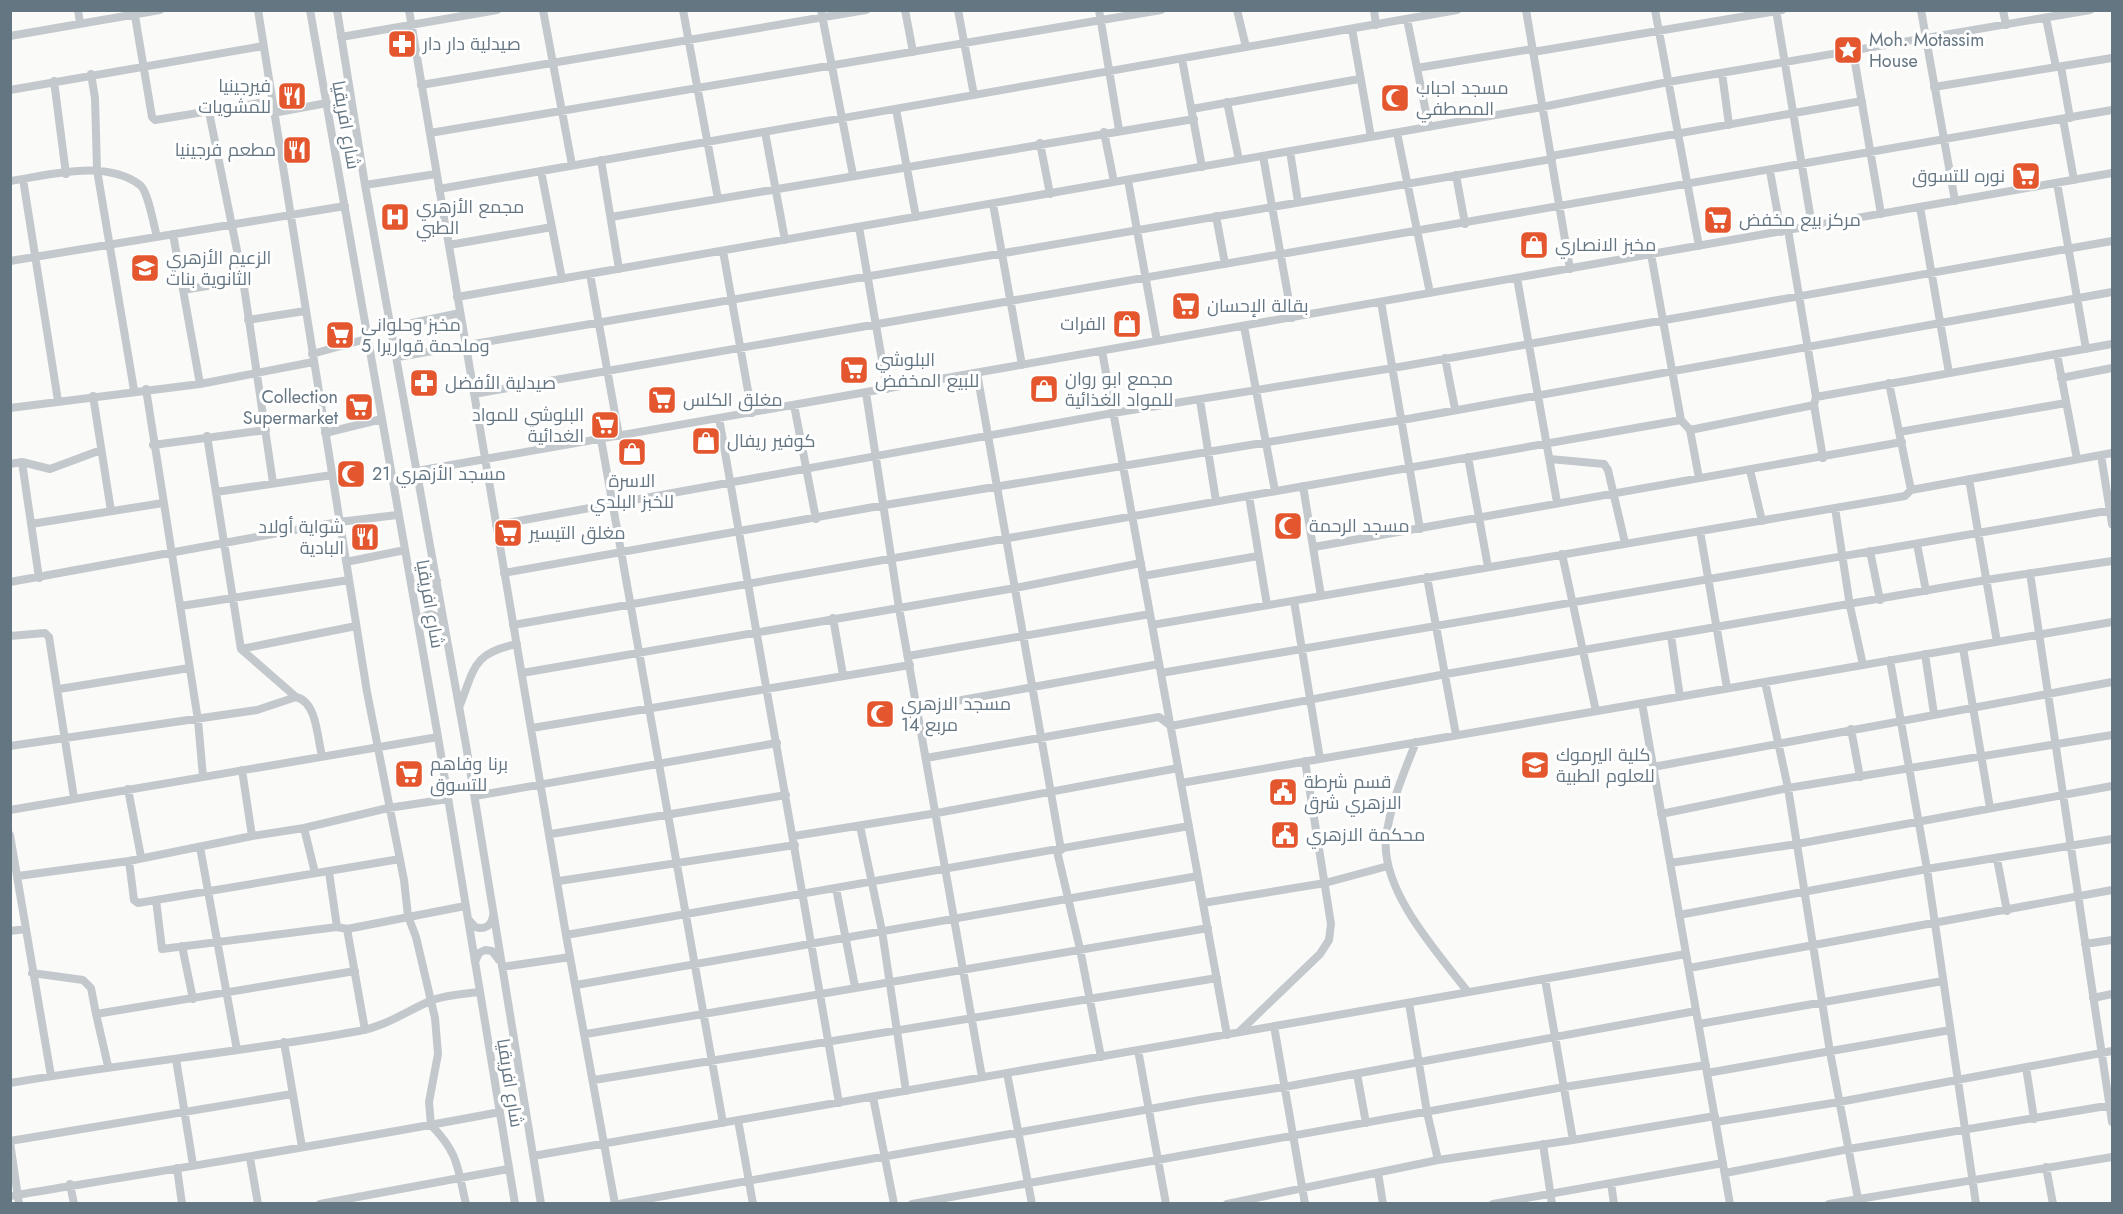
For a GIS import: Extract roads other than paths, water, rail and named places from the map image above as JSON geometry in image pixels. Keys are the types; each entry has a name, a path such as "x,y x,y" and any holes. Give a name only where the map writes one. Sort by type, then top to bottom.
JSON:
{"street":[{"path":"78,10 80,23"},
{"path":"10,36 160,10"},
{"path":"258,10 356,626 388,808 400,859 408,916 416,937 439,1045 429,1102 430,1125 449,1143 457,1159 466,1203"},
{"name":"شارع افريقيا","path":"310,10 366,339 438,737 515,1203"},
{"name":"شارع افريقيا","path":"336,10 365,185 393,327 475,796 541,1203"},
{"path":"409,10 504,573 559,881 566,935 617,1203 884,1155 1019,1134 1148,1109 1284,1088 1696,1011"},
{"path":"341,37 496,10"},
{"path":"543,10 572,165"},
{"path":"683,10 718,199"},
{"path":"421,85 689,40 822,14 866,10"},
{"path":"905,10 913,52"},
{"path":"958,10 974,95"},
{"path":"1099,10 1119,130"},
{"path":"430,133 1161,10"},
{"path":"1237,10 1246,47"},
{"path":"1374,10 1376,25"},
{"path":"439,189 1457,10"},
{"path":"1526,10 1570,268"},
{"path":"1655,10 1699,246"},
{"path":"1921,10 1955,201"},
{"path":"2003,10 2006,25"},
{"path":"458,297 1397,133 1668,82 2006,25 2042,16 2090,10"},
{"path":"1417,68 1778,11 1784,62 1812,226"},
{"path":"134,13 152,117 155,120 271,101"},
{"path":"822,14 853,176"},
{"path":"2042,16 2058,67 2074,180"},
{"path":"1407,19 1429,127"},
{"path":"1352,29 1371,137"},
{"path":"10,90 91,74 263,46"},
{"path":"1853,51 1881,214"},
{"path":"1182,58 1202,167"},
{"path":"1934,87 2112,58"},
{"path":"1722,73 1729,125"},
{"path":"91,74 95,98 97,170 134,390"},
{"path":"1192,109 1359,79"},
{"path":"54,81 66,174"},
{"path":"398,357 1407,184 1862,101"},
{"path":"1227,102 1239,160"},
{"path":"273,113 327,103"},
{"path":"896,109 916,217"},
{"path":"474,394 1560,208 2112,110"},
{"path":"209,112 243,280 273,483"},
{"path":"610,217 1104,132 1194,119"},
{"path":"765,132 785,240"},
{"path":"1104,132 1114,182"},
{"path":"1397,133 1430,293"},
{"path":"1040,143 1050,194"},
{"path":"1290,152 1298,202"},
{"path":"1263,156 1292,318"},
{"path":"601,160 619,269"},
{"path":"10,181 97,170 129,178 141,186 157,237"},
{"path":"541,171 562,279"},
{"path":"1770,171 1800,295 1823,458"},
{"path":"417,471 2112,173"},
{"path":"365,185 436,174"},
{"path":"1456,175 1465,224"},
{"path":"23,179 58,402"},
{"path":"1128,180 1157,341"},
{"path":"2057,183 2086,349"},
{"path":"993,204 1022,365"},
{"path":"10,261 345,206"},
{"path":"1920,207 1949,373"},
{"path":"1216,216 1225,264"},
{"path":"449,245 552,227"},
{"path":"859,227 887,389"},
{"path":"173,234 200,384"},
{"path":"496,525 612,506 1113,414 1393,368 2112,241"},
{"path":"723,251 752,413"},
{"path":"1651,254 1681,420 1690,430 1699,478"},
{"path":"590,274 619,436"},
{"path":"1516,278 1557,502"},
{"path":"183,290 243,280"},
{"path":"504,573 885,505 1402,420 1538,393 1673,369 1807,349 2112,292"},
{"path":"1381,302 1420,529"},
{"path":"248,320 305,310"},
{"path":"393,327 460,313"},
{"path":"1244,326 1275,491"},
{"path":"10,408 134,390 200,384 312,358 366,339"},
{"path":"1690,430 1889,383 2112,344"},
{"path":"1102,351 1227,1035"},
{"path":"2057,354 2077,459"},
{"path":"1446,358 1455,409"},
{"path":"2061,378 2112,368"},
{"path":"977,373 1043,737 1059,850 1101,1057"},
{"path":"1889,383 1911,490"},
{"path":"146,389 198,720 203,777"},
{"path":"866,393 899,608 956,919 982,1077"},
{"path":"93,396 111,511"},
{"path":"1200,400 1216,501"},
{"path":"1899,432 2066,403"},
{"path":"794,405 816,519"},
{"path":"719,418 839,1103"},
{"path":"325,433 382,419"},
{"path":"513,625 1681,420"},
{"path":"153,445 207,436 266,430"},
{"path":"207,436 241,649 296,697 310,706 322,756"},
{"path":"601,439 723,1123"},
{"path":"1314,547 1557,502 1823,458 1902,442"},
{"path":"10,465 22,462 50,469 101,450"},
{"path":"1152,625 1905,496 1911,490 2112,453"},
{"path":"2101,455 2112,524"},
{"path":"1468,457 1488,567"},
{"path":"1550,459 1604,464 1608,470 1625,543"},
{"path":"22,462 39,578"},
{"path":"1750,470 1762,520"},
{"path":"216,492 332,475"},
{"path":"1969,479 1997,642"},
{"path":"1303,486 1321,596"},
{"path":"1249,496 1267,605"},
{"path":"31,524 163,503"},
{"path":"1835,508 1850,606 1863,665"},
{"path":"1161,673 2111,510"},
{"path":"10,582 339,522 397,515"},
{"path":"1700,531 1727,688"},
{"path":"1917,544 1926,591"},
{"path":"346,562 405,550"},
{"path":"1870,551 1880,600"},
{"path":"1562,554 1596,711"},
{"path":"1143,576 1258,556"},
{"path":"926,758 1159,717 1171,726 1446,674 1850,606 1986,580 2112,561"},
{"path":"522,673 1016,588 1141,563"},
{"path":"2030,573 2049,692 2061,796 2112,1122"},
{"path":"1427,578 1438,626 1456,735"},
{"path":"181,606 349,580"},
{"path":"411,583 421,591 426,591 433,588 437,580"},
{"path":"1294,601 1320,759"},
{"path":"532,728 843,675 1025,636 1150,614"},
{"path":"419,631 422,620 427,615 436,615 445,626"},
{"path":"833,618 843,675"},
{"path":"1181,783 2112,622"},
{"path":"241,649 356,626"},
{"path":"10,636 48,634 59,689 74,798"},
{"path":"1671,636 1680,697"},
{"path":"459,707 474,670 483,656 494,649 517,644"},
{"path":"1963,648 1990,808"},
{"path":"1925,654 1934,714"},
{"path":"1890,660 1927,869 1976,1203"},
{"path":"918,708 1159,664"},
{"path":"59,689 189,668"},
{"path":"1766,682 1776,744 1788,788 1830,1052 1858,1201"},
{"path":"1653,767 2112,682"},
{"path":"11,746 257,710 296,697"},
{"path":"1642,703 1730,1203"},
{"path":"1851,729 1860,777"},
{"path":"1661,814 1788,788 1911,770 2112,735"},
{"path":"10,810 438,737"},
{"path":"1416,742 1390,819 1386,838 1388,866 1396,889 1418,926 1468,992"},
{"path":"475,796 777,743"},
{"path":"1239,1032 1320,954 1329,940 1331,924 1305,761"},
{"path":"794,836 937,813 1178,768"},
{"path":"242,770 252,836"},
{"path":"1670,863 1797,844 2112,786"},
{"path":"128,789 141,857"},
{"path":"551,834 786,795"},
{"path":"18,876 129,861 304,828 388,808 448,799"},
{"path":"860,826 869,881 882,931 895,1030 906,1091"},
{"path":"566,935 1189,826"},
{"path":"304,828 315,873"},
{"path":"10,835 51,1076"},
{"path":"1679,915 1927,869 2112,839"},
{"path":"559,881 795,845"},
{"path":"200,847 215,941 237,1050"},
{"path":"1997,858 2007,911"},
{"path":"129,861 134,900 138,903 400,859"},
{"path":"1203,903 1325,883 1388,866"},
{"path":"329,872 337,927"},
{"path":"576,985 1198,876"},
{"path":"836,888 855,987"},
{"path":"1689,968 2112,890"},
{"path":"156,900 162,949 337,927 347,929 408,916 466,910 472,925 483,928 490,925 493,914"},
{"path":"586,1034 1208,928"},
{"path":"10,931 26,929"},
{"path":"347,929 364,1030"},
{"path":"2085,944 2112,940"},
{"path":"182,946 193,999"},
{"path":"475,967 477,956 485,950 495,954 502,966 570,957"},
{"path":"533,1156 1686,954"},
{"path":"96,1014 355,971"},
{"path":"33,973 65,975 83,980 91,988 108,1066"},
{"path":"594,1080 1216,978"},
{"path":"1545,979 1573,1140"},
{"path":"1699,1024 1943,981"},
{"path":"10,1083 108,1066 176,1059 364,1030 394,1021 431,1000 479,992"},
{"path":"2093,998 2112,994"},
{"path":"1409,1003 1427,1112 1438,1160"},
{"path":"1274,1026 1305,1203"},
{"path":"912,1203 1564,1088 1830,1052 1950,1030"},
{"path":"284,1042 302,1147"},
{"path":"1138,1050 1166,1203"},
{"path":"1227,1203 1438,1160 1839,1102 2112,1051"},
{"path":"176,1059 193,1165"},
{"path":"2026,1067 2034,1119"},
{"path":"1007,1073 1032,1203"},
{"path":"1357,1074 1366,1123"},
{"path":"292,1094 10,1142 16,1198 70,1184 250,1158 500,1112"},
{"path":"873,1097 894,1203"},
{"path":"1725,1173 1849,1149 2111,1105"},
{"path":"738,1120 753,1203"},
{"path":"1543,1144 1552,1203"},
{"path":"1829,1203 1858,1201 1973,1179 2112,1157"},
{"path":"250,1158 258,1203"},
{"path":"1493,1203 1723,1162"},
{"path":"2046,1167 2053,1203"},
{"path":"177,1168 182,1203"},
{"path":"320,1203 366,1200 508,1170"},
{"path":"1378,1173 1383,1203"},
{"path":"1611,1183 1614,1203"},
{"path":"70,1184 74,1203"}],"place":[{"name":"صيدلية دار دار","path":"402,44"},
{"name":"Moh. Motassim House","path":"1848,50"},
{"name":"فيرجينيا للمشويات","path":"292,96"},
{"name":"مسجد احباب المصطفي","path":"1395,98"},
{"name":"مطعم فرجينيا","path":"297,150"},
{"name":"نوره للتسوق","path":"2026,176"},
{"name":"مجمع الأزهري الطبي","path":"395,217"},
{"name":"مركز بيع مخفض","path":"1718,220"},
{"name":"مخبز الانصاري","path":"1534,245"},
{"name":"الزعيم الأزهري الثانوية بنات","path":"145,268"},
{"name":"بقالة الإحسان","path":"1186,306"},
{"name":"الفرات","path":"1127,324"},
{"name":"مخبز وحلواني وملحمة قواريرا 5","path":"340,335"},
{"name":"البلوشي للبيع المخفض","path":"854,370"},
{"name":"صيدلية الأفضل","path":"424,383"},
{"name":"مجمع ابو روان للمواد الغذائية","path":"1044,389"},
{"name":"مغلق الكلس","path":"662,400"},
{"name":"Collection Supermarket","path":"359,407"},
{"name":"البلوشي للمواد الغدائية","path":"605,425"},
{"name":"كوفير ريفال","path":"706,441"},
{"name":"الاسرة للخبز البلدي","path":"632,452"},
{"name":"مسجد الأزهري 21","path":"351,474"},
{"name":"مسجد الرحمة","path":"1288,526"},
{"name":"مغلق التيسير","path":"508,533"},
{"name":"شواية أولاد البادية","path":"365,537"},
{"name":"مسجد الازهري مربع 14","path":"880,714"},
{"name":"كلية اليرموك للعلوم الطبية","path":"1535,765"},
{"name":"برنا وفاهم للتسوق","path":"409,774"},
{"name":"قسم شرطة الازهري شرق","path":"1283,792"},
{"name":"محكمة الازهري","path":"1285,835"}]}
